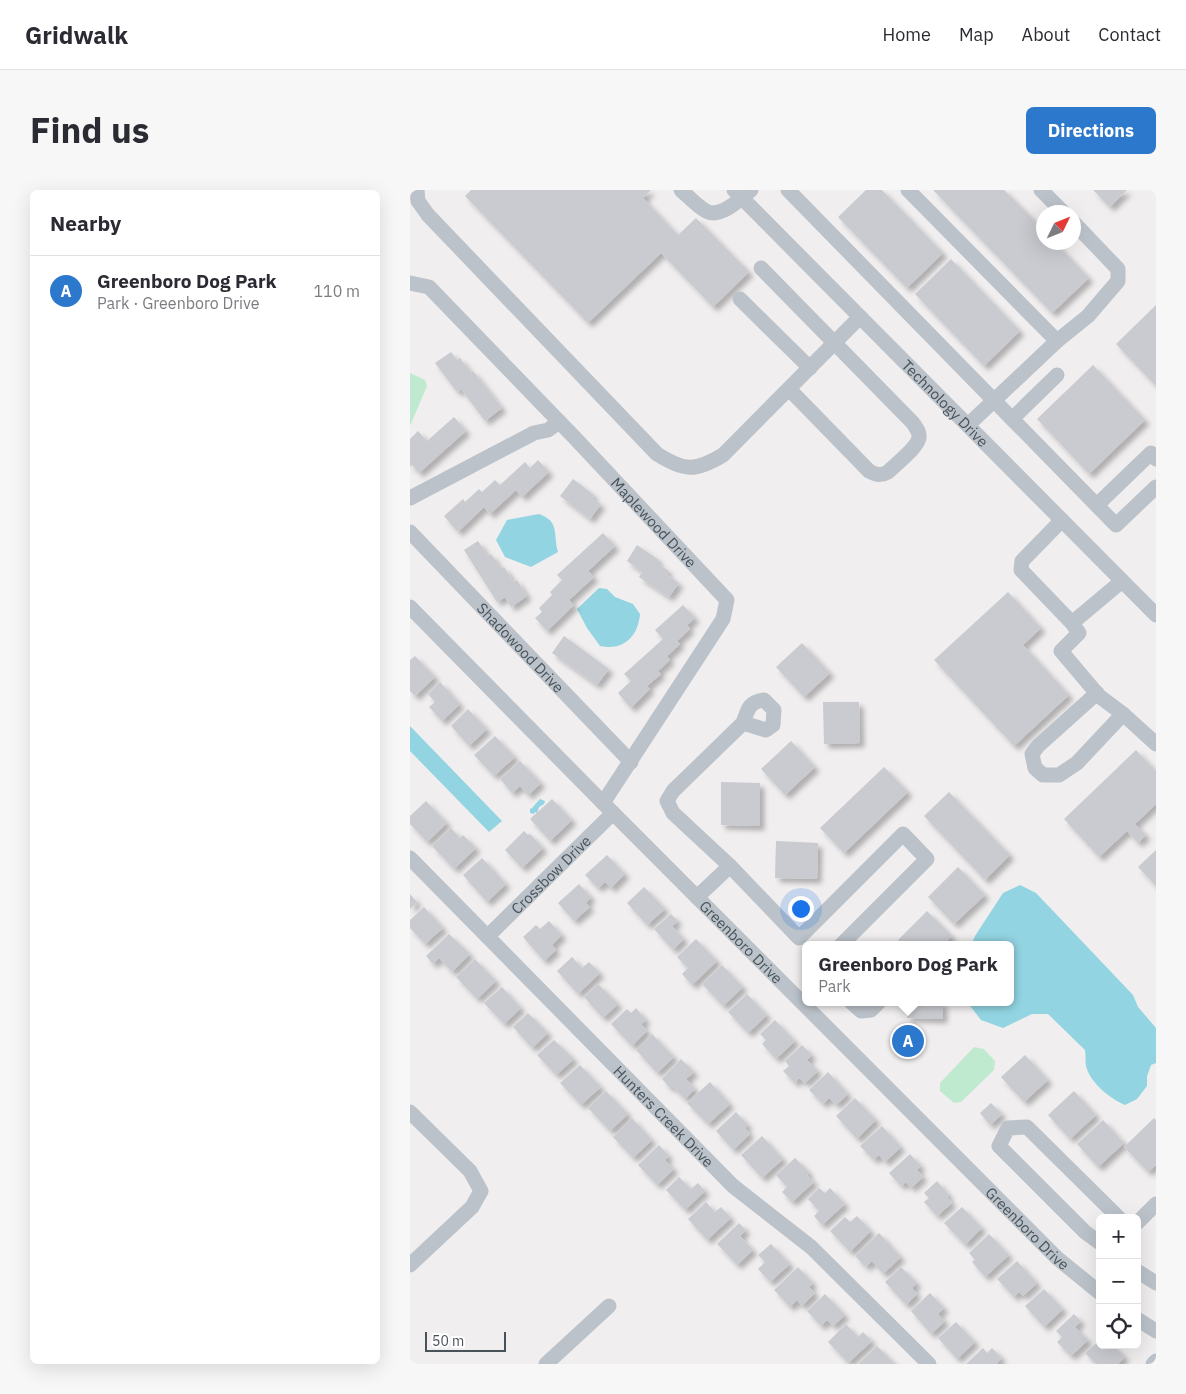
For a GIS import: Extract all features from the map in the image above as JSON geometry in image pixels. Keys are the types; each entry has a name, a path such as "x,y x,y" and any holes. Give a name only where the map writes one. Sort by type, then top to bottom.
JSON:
{"street":[{"path":"417,190 418,201 428,215 658,454 672,464 684,468 709,464 723,455 860,317"},
{"path":"681,190 707,212 715,213 742,193"},
{"path":"788,190 1116,525 1156,487"},
{"path":"908,190 1057,341"},
{"path":"1041,190 1056,205"},
{"name":"Technology Drive","path":"742,193 860,317 1156,615"},
{"path":"968,425 1057,341 1088,316 1118,281 1118,269 1081,230"},
{"path":"761,268 836,342 913,423 919,431 920,437 916,444 888,472 876,475 869,471 789,389"},
{"name":"Maplewood Drive","path":"410,283 429,287 726,600 722,620 631,762 608,808"},
{"path":"740,299 810,368"},
{"path":"1012,419 1057,375"},
{"path":"410,498 534,433 548,430 559,422"},
{"path":"1097,505 1151,454 1156,459"},
{"path":"1062,520 1022,561 1021,570 1072,623 1079,633 1061,651 1097,693 1156,744"},
{"name":"Shadowood Drive","path":"410,532 631,762"},
{"path":"1072,623 1122,581"},
{"name":"Greenboro Drive","path":"410,606 802,1002"},
{"path":"1097,693 1038,746 1032,754 1035,768 1043,776 1059,775 1077,763 1123,714"},
{"path":"742,723 673,791 668,800 673,814 730,866 802,942"},
{"name":"Crossbow Drive","path":"488,936 608,808"},
{"path":"803,941 904,834 926,859 845,941"},
{"name":"Hunters Creek Drive","path":"410,858 733,1186 811,1247 929,1364"},
{"path":"697,897 730,866"},
{"name":"Greenboro Drive","path":"806,1006 1057,1258 1096,1291"},
{"path":"855,1006 861,1011 871,1010 875,1006"},
{"path":"410,1112 470,1172 481,1191 472,1207 410,1265"},
{"path":"1096,1240 1085,1232 999,1146 1008,1128 1027,1127 1116,1214"},
{"path":"1141,1219 1156,1204"},
{"path":"1141,1275 1156,1284"},
{"path":"546,1364 609,1306"},
{"path":"1141,1321 1156,1330"},
{"path":"1153,1364 1156,1361"}],"green space":[{"path":"410,373 425,380 427,386 410,426"},
{"path":"974,1047 984,1049 995,1061 994,1070 961,1102 954,1103 940,1091 940,1083"}],"water":[{"path":"539,514 550,520 553,525 558,552 531,567 505,557 496,540 507,520"},
{"path":"599,588 607,589 615,597 633,604 640,614 633,636 622,644 608,647 600,646 587,628 577,609"},
{"path":"410,726 502,821 489,832 410,751"},
{"path":"540,799 545,801 544,804 539,807 537,813 530,813 530,809"},
{"path":"1020,885 1036,893 1133,995 1138,1007 1156,1028 1156,1063 1151,1065 1147,1076 1147,1086 1137,1099 1125,1105 1102,1090 1088,1072 1085,1050 1048,1014 1032,1014 1003,1028 981,1020 970,1006 1014,1006 1014,941 973,941 1003,893"}],"building":[{"path":"471,190 651,190 643,198 678,235 696,218 749,272 713,307 661,253 588,323 465,196"},
{"path":"866,190 882,190 943,253 907,288 838,217"},
{"path":"933,190 1004,190 1036,222 1036,250 1063,250 1089,278 1052,313"},
{"path":"1093,190 1127,190 1110,207"},
{"path":"951,259 1020,331 984,366 915,294"},
{"path":"1156,305 1156,386 1116,344"},
{"path":"451,352 457,360 460,358 471,373 473,371 502,408 485,421 461,389 457,392 435,363"},
{"path":"1093,365 1145,420 1089,474 1037,419"},
{"path":"454,417 466,431 419,473 412,465 410,467 410,439 418,431 427,441"},
{"path":"538,460 549,472 522,497 516,490 490,514 484,507 458,532 444,516 463,499 465,502 479,489 482,492 495,480 500,485 525,462 530,468"},
{"path":"573,479 594,495 592,498 601,504 590,519 560,496"},
{"path":"603,533 615,546 588,571 594,577 569,600 574,605 547,631 535,618 542,612 539,608 552,595 550,592 562,580 557,575"},
{"path":"478,541 488,556 491,554 501,569 504,567 514,582 517,580 527,596 511,607 505,597 497,602 464,550"},
{"path":"637,545 659,560 657,563 669,571 666,574 679,583 669,597 639,577 642,572 627,561"},
{"path":"1008,592 1041,628 1023,645 1069,695 1014,746 934,660"},
{"path":"683,605 695,618 687,625 690,629 677,641 680,644 667,656 670,660 658,671 661,674 647,686 650,689 631,708 618,693 631,681 624,674 663,639 655,630"},
{"path":"564,636 609,669 597,685 552,653"},
{"path":"802,643 830,673 804,697 776,667"},
{"path":"415,656 435,677 415,696 410,691 410,660"},
{"path":"440,682 460,704 442,721 429,707 435,702 428,694"},
{"path":"823,702 859,702 860,743 824,744"},
{"path":"468,709 487,729 469,746 451,726"},
{"path":"495,736 515,757 494,776 474,755"},
{"path":"791,741 815,767 785,795 761,769"},
{"path":"1136,750 1156,771 1156,804 1135,824 1146,835 1138,843 1127,831 1099,857 1064,819"},
{"path":"520,761 541,783 528,795 520,786 512,793 500,779"},
{"path":"884,767 908,792 844,853 820,828"},
{"path":"721,782 760,783 760,826 721,825"},
{"path":"949,792 1010,855 985,880 924,816"},
{"path":"552,799 572,820 550,841 530,819"},
{"path":"426,801 447,823 427,842 410,824 410,816"},
{"path":"451,828 460,838 463,835 476,848 454,869 432,846"},
{"path":"524,831 528,835 530,834 543,848 522,868 505,850"},
{"path":"776,841 818,843 817,879 775,878"},
{"path":"1156,850 1156,886 1138,867"},
{"path":"607,855 625,874 611,888 605,882 598,888 585,875"},
{"path":"482,858 506,884 487,902 463,875"},
{"path":"958,867 985,895 954,924 928,897"},
{"path":"579,884 591,897 586,903 590,907 574,921 558,903"},
{"path":"644,887 665,909 647,925 627,903"},
{"path":"410,894 417,902 410,909"},
{"path":"424,907 443,928 425,944 410,928 410,920"},
{"path":"927,911 952,936 947,941 898,940"},
{"path":"671,914 678,921 672,926 684,939 673,950 654,929"},
{"path":"549,921 562,935 552,945 556,950 544,961 523,937 536,925 540,929"},
{"path":"449,934 470,954 452,972 439,958 433,964 426,956"},
{"path":"696,939 717,961 692,985 682,974 688,968 677,957"},
{"path":"572,957 582,968 589,962 600,973 578,994 557,971"},
{"path":"475,959 496,981 477,999 456,977"},
{"path":"722,965 743,987 723,1006 702,984"},
{"path":"598,984 618,1004 603,1018 584,997"},
{"path":"502,987 521,1008 504,1024 484,1003"},
{"path":"747,994 767,1015 748,1033 728,1012"},
{"path":"907,1006 943,1006 943,1019 907,1018"},
{"path":"636,1008 646,1020 641,1024 647,1031 632,1046 611,1024 627,1009 631,1013"},
{"path":"528,1013 548,1033 532,1048 513,1027"},
{"path":"775,1020 795,1041 776,1059 762,1044 766,1040 760,1034"},
{"path":"652,1034 674,1057 657,1073 636,1050"},
{"path":"554,1040 574,1059 556,1075 537,1055"},
{"path":"802,1045 812,1055 807,1060 818,1071 805,1083 799,1078 795,1083 783,1071 789,1066 785,1061"},
{"path":"1025,1055 1048,1080 1024,1102 1001,1077"},
{"path":"681,1059 694,1072 686,1079 695,1089 685,1099 672,1086 670,1088 662,1079"},
{"path":"580,1065 601,1087 581,1105 560,1083"},
{"path":"828,1072 848,1094 836,1105 829,1098 823,1104 809,1090"},
{"path":"710,1082 730,1104 708,1124 687,1103"},
{"path":"606,1091 628,1114 610,1131 588,1108"},
{"path":"1074,1091 1096,1115 1070,1139 1048,1115"},
{"path":"855,1098 876,1120 857,1139 836,1116"},
{"path":"991,1103 1002,1114 990,1125 980,1113"},
{"path":"736,1112 748,1125 745,1128 750,1134 733,1150 716,1131"},
{"path":"632,1118 652,1140 633,1158 613,1137"},
{"path":"1154,1118 1156,1120 1156,1165 1148,1172 1124,1147"},
{"path":"1103,1120 1124,1143 1098,1167 1077,1144"},
{"path":"882,1126 901,1147 885,1162 879,1155 874,1160 860,1146"},
{"path":"762,1136 783,1159 762,1178 741,1155"},
{"path":"659,1145 669,1156 665,1160 674,1169 657,1185 638,1165"},
{"path":"910,1154 921,1166 917,1170 923,1177 911,1188 906,1182 901,1186 889,1173"},
{"path":"795,1158 809,1172 807,1175 814,1182 792,1202 782,1192 787,1187 776,1175"},
{"path":"679,1177 691,1189 698,1183 705,1191 685,1210 666,1190"},
{"path":"937,1181 949,1195 947,1197 952,1203 937,1216 924,1202 929,1198 924,1193"},
{"path":"819,1188 825,1193 830,1188 845,1204 822,1225 814,1216 819,1211 808,1199"},
{"path":"706,1202 715,1212 721,1207 731,1218 707,1240 688,1219"},
{"path":"962,1207 982,1228 965,1245 944,1223"},
{"path":"857,1216 871,1231 850,1252 830,1231 845,1217 850,1222"},
{"path":"739,1223 746,1230 740,1236 753,1250 737,1265 717,1244"},
{"path":"879,1233 901,1257 883,1274 872,1261 866,1267 855,1256"},
{"path":"989,1234 1009,1255 985,1277 972,1262 975,1260 969,1253"},
{"path":"771,1244 790,1264 770,1282 758,1269 765,1262 758,1255"},
{"path":"1017,1261 1037,1283 1023,1296 1019,1292 1014,1297 997,1279"},
{"path":"798,1267 813,1283 809,1287 815,1293 802,1306 797,1300 790,1307 774,1290"},
{"path":"901,1267 917,1283 912,1288 917,1294 906,1305 885,1282"},
{"path":"1044,1289 1063,1309 1044,1327 1025,1306"},
{"path":"930,1293 944,1308 938,1314 945,1321 931,1334 911,1311"},
{"path":"825,1294 845,1315 833,1326 827,1320 821,1326 807,1311"},
{"path":"1074,1314 1081,1321 1075,1327 1088,1340 1071,1356 1057,1342 1062,1337 1056,1331"},
{"path":"956,1322 975,1342 957,1359 938,1338"},
{"path":"846,1324 858,1337 863,1332 872,1341 848,1363 828,1342"},
{"path":"1096,1343 1096,1349 1117,1349 1125,1357 1118,1364 1096,1364 1085,1353"},
{"path":"877,1346 895,1364 858,1364"},
{"path":"983,1348 987,1353 992,1348 1002,1358 998,1364 966,1364"}],"place":[{"name":"Greenboro Dog Park","path":"908,1041"}]}
